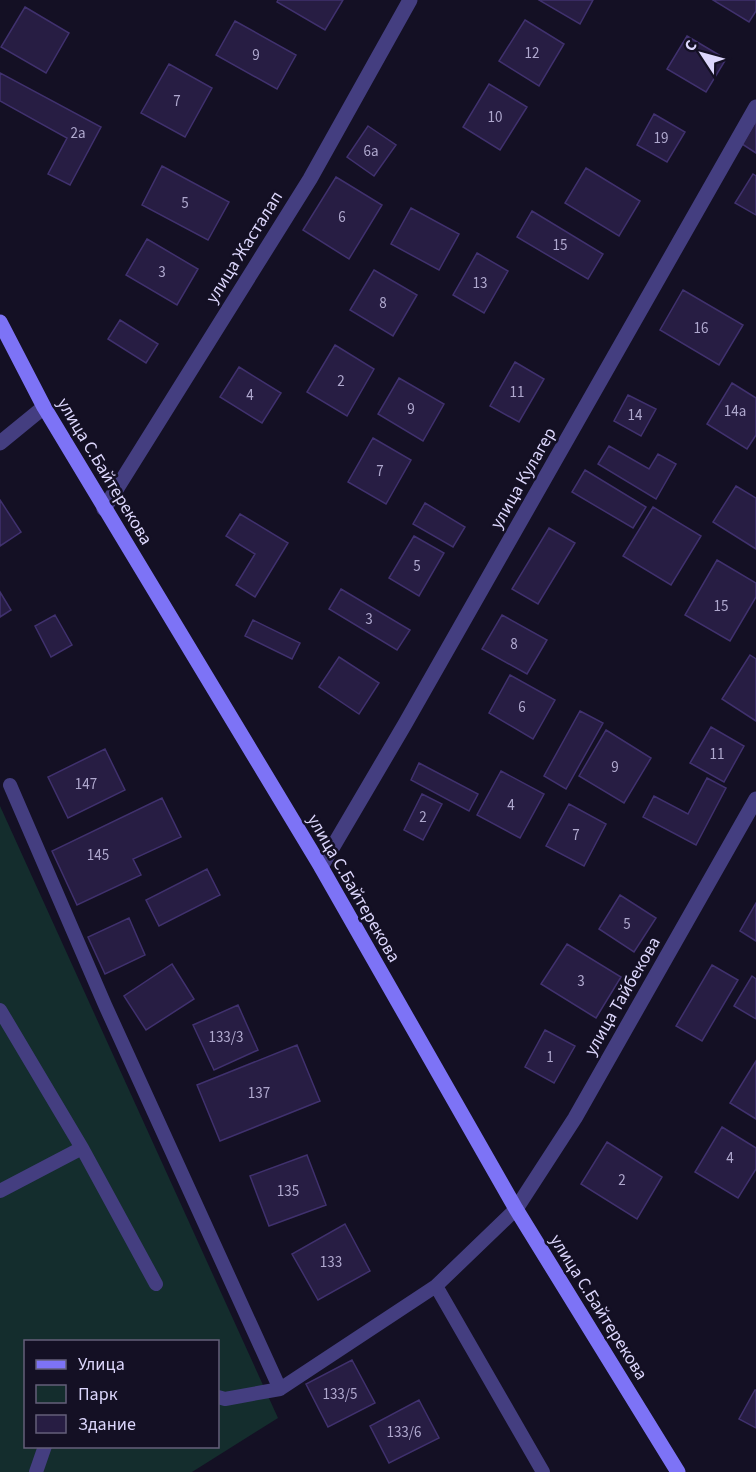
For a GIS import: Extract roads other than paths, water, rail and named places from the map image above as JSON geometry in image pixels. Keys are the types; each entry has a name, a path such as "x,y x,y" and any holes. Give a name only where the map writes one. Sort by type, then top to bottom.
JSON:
{"main road":[{"name":"улица С.Байтерекова","path":"0,322 44,407 321,867 516,1209 678,1472"}],"street":[{"name":"улица Жасталап","path":"104,509 310,179 410,0"},
{"name":"улица Кулагер","path":"321,867 411,714 756,107"},
{"path":"0,443 44,407"},
{"name":"улица Тайбекова","path":"516,1209 574,1118 756,799"}],"lane":[{"path":"10,785 105,1005 280,1389"},
{"path":"0,1010 82,1148 156,1284"},
{"path":"1,1187 82,1148"},
{"path":"219,1397 225,1399 280,1389 436,1286 516,1209"},
{"path":"436,1286 543,1472"},
{"path":"36,1472 44,1448"}]}
